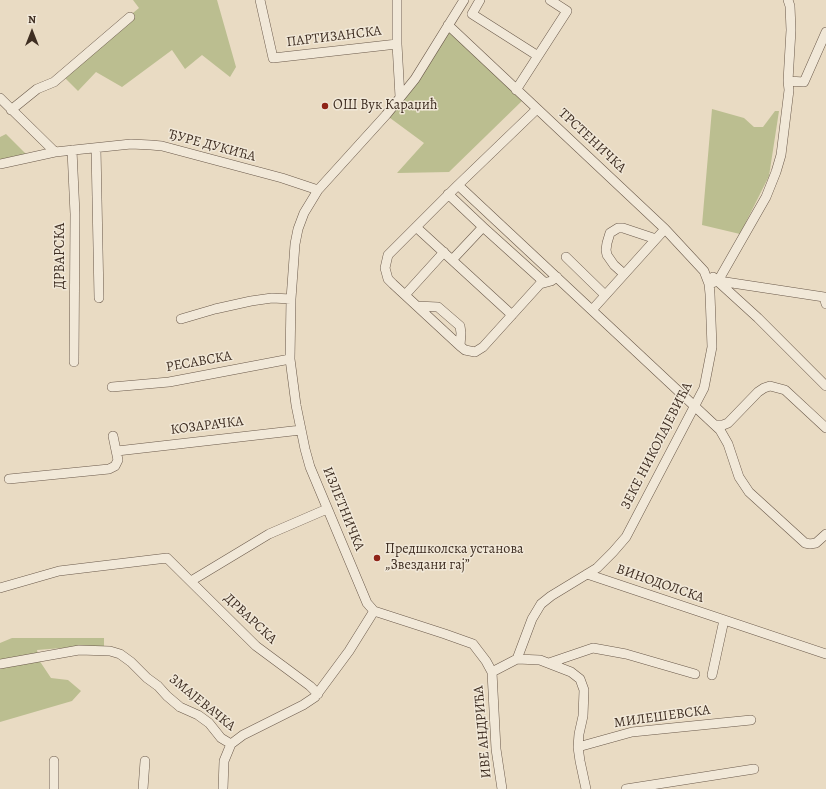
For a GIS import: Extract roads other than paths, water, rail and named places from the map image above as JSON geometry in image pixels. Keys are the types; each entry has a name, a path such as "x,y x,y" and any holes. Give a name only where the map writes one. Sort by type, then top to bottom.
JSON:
{"street":[{"name":"ПАРТИЗАНСКА","path":"260,0 273,58 397,44"},
{"path":"397,0 397,44 400,97"},
{"name":"ИЗЛЕТНИЧКА","path":"374,611 367,603 327,509 310,467 300,430 290,359 291,299 295,244 298,228 304,213 318,190 415,79 464,0"},
{"path":"480,0 472,14 538,56"},
{"path":"516,90 567,11 550,0"},
{"path":"718,281 766,196 776,172 780,155 789,90 788,81 791,30 790,6 788,0"},
{"path":"11,110 37,89 54,82 130,17"},
{"name":"ТРСТЕНИЧКА","path":"448,25 665,228 704,271 709,284"},
{"path":"788,81 804,82 826,32"},
{"path":"0,98 55,152"},
{"path":"537,109 458,184 388,256 385,268 388,279 460,346 470,352 479,350 540,284 551,281 556,277"},
{"name":"ЂУРЕ ДУКИЋА","path":"0,164 55,152 72,150 131,144 162,146 282,178 318,190"},
{"path":"96,148 99,298"},
{"name":"ДРВАРСКА","path":"72,150 75,214 74,362"},
{"path":"458,184 720,430 728,444 739,478 749,492 805,542 810,544 816,543 826,534"},
{"path":"448,194 544,282"},
{"path":"416,227 512,315"},
{"path":"452,260 483,227"},
{"path":"624,274 607,256 606,250 610,233 613,230 623,228 656,239"},
{"path":"592,310 665,228"},
{"path":"405,295 444,252"},
{"path":"566,257 605,295"},
{"path":"704,271 718,281 758,318 826,386"},
{"path":"709,284 718,281 824,297 826,304"},
{"name":"ЗЕКЕ НИКОЛАЈЕВИЋА","path":"517,659 532,619 541,604 551,596 597,568 626,537 704,388 712,348 709,284"},
{"path":"182,319 216,309 272,298 291,299"},
{"path":"417,306 434,306 441,309 460,326 460,346"},
{"name":"РЕСАВСКА","path":"112,387 169,382 290,359"},
{"path":"715,425 723,425 728,423 758,392 770,386 785,390 826,428"},
{"name":"КОЗАРАЧКА","path":"117,451 300,430"},
{"path":"10,479 109,469 116,464 118,460 113,436"},
{"path":"191,581 269,534 327,509"},
{"name":"ДРВАРСКА","path":"0,588 59,571 167,558 256,646 310,686 318,694"},
{"name":"ВИНОДОЛСКА","path":"587,574 826,654"},
{"path":"374,611 473,644 486,661 492,672 517,659 540,660 571,672 580,679 584,690 583,716 578,734 578,747 586,789"},
{"name":"ЗМАЈЕВАЧКА","path":"223,789 224,761 231,744 243,735 303,705 318,694 374,611"},
{"path":"712,675 724,620"},
{"path":"548,663 593,648 626,654 695,674"},
{"name":"ЗМАЈЕВАЧКА","path":"0,664 79,650 110,651 120,654 158,686 176,704 209,723 221,738 231,744"},
{"name":"ИВЕ АНДРИЋА","path":"492,672 496,749 502,789"},
{"name":"МИЛЕШЕВСКА","path":"578,747 632,732 751,720"},
{"path":"143,789 145,760"},
{"path":"54,761 54,789"},
{"path":"626,789 754,769"}],"place":[{"name":"ОШ Вук Караџић","path":"325,106"},
{"name":"Предшколска установа „Звездани гај”","path":"377,558"}]}
